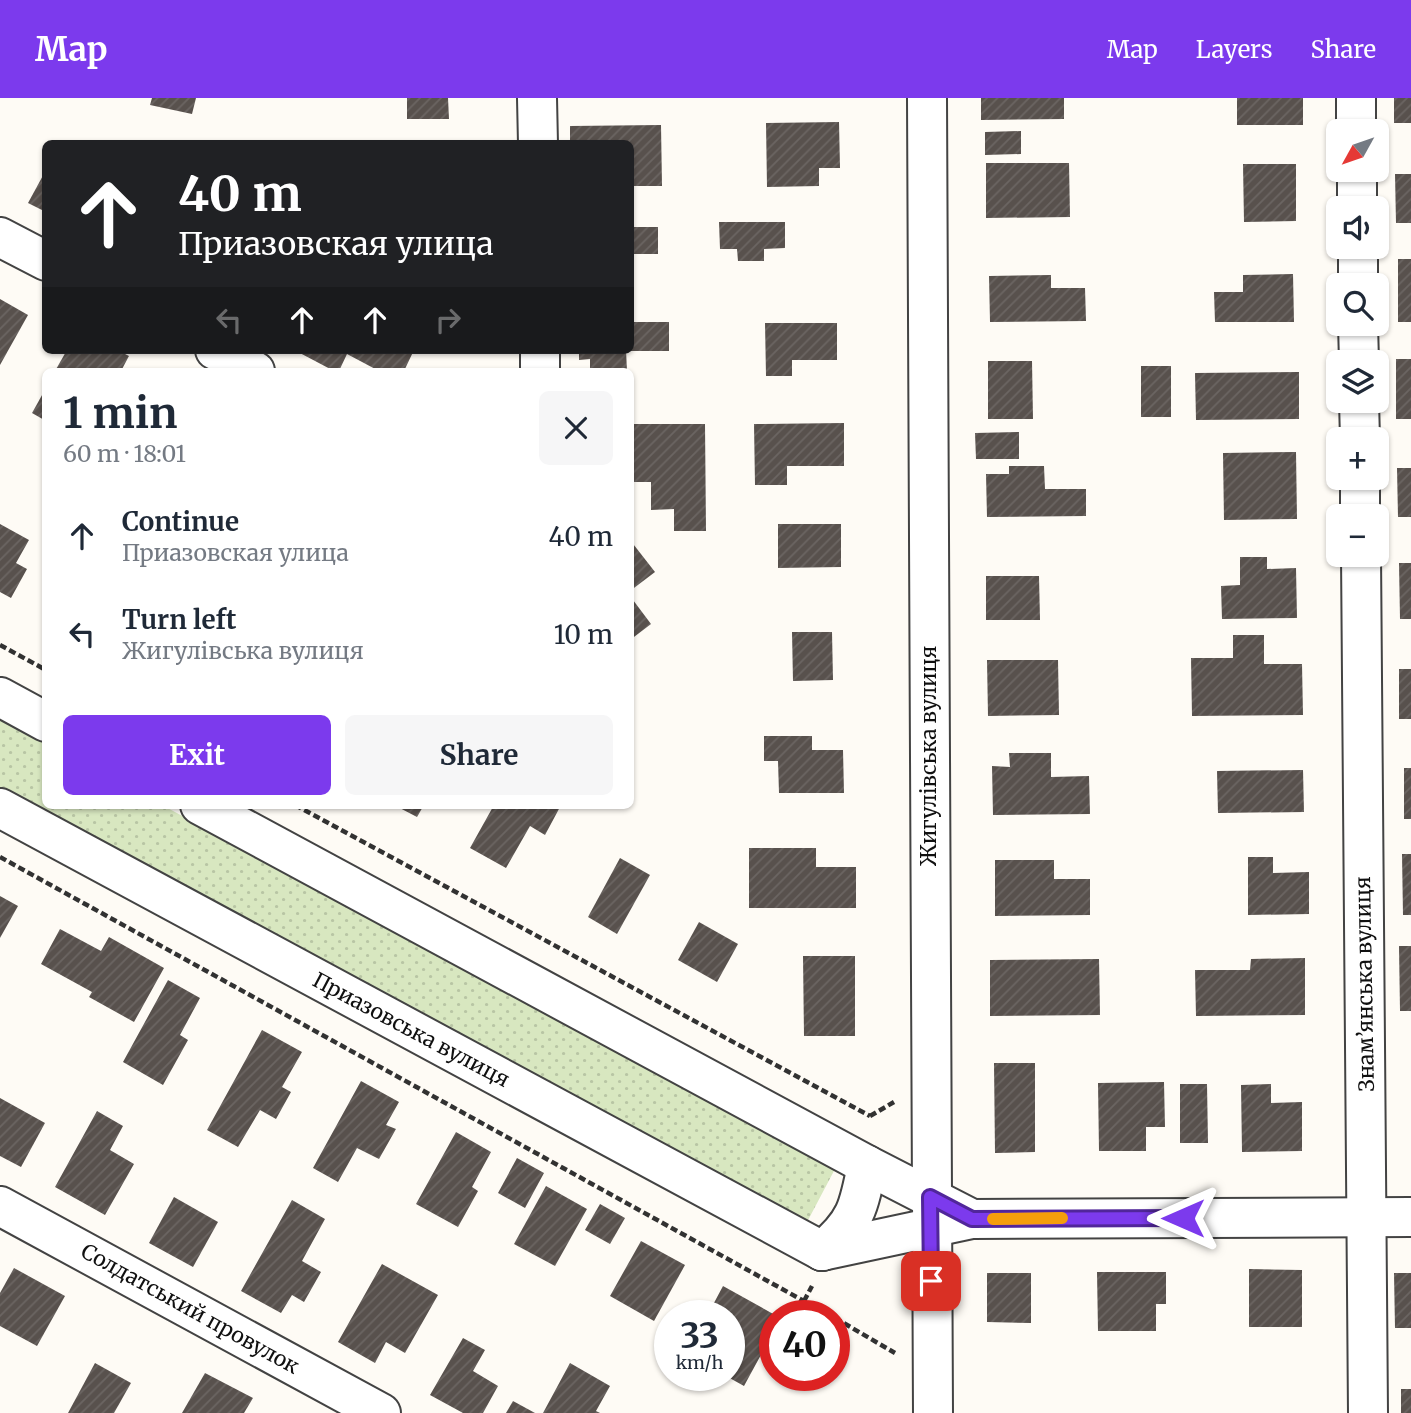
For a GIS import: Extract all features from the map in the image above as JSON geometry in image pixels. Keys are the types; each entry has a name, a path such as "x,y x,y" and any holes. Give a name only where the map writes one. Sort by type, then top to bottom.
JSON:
{"street":[{"path":"537,98 538,140"},
{"name":"Жигулівська вулиця","path":"927,98 933,1413"},
{"path":"1356,98 1356,119"},
{"path":"0,237 42,259"},
{"path":"223,354 249,368"},
{"name":"Знам’янська вулиця","path":"1361,567 1368,1413"},
{"path":"0,697 42,720"},
{"name":"Приазовська вулиця","path":"0,808 818,1267"},
{"path":"207,809 867,1165 930,1212 972,1219 1411,1217"},
{"path":"818,1267 853,1220 867,1165"},
{"name":"Солдатський провулок","path":"0,1206 380,1413"},
{"path":"818,1267 930,1212"}],"path":[{"path":"0,645 42,668"},
{"path":"302,809 870,1116"},
{"path":"0,857 802,1300"},
{"path":"804,1300 818,1267"},
{"path":"850,1327 932,1375"}],"green space":[{"path":"0,717 42,740 42,809 169,809 835,1169 806,1224 0,789"}],"building":[{"path":"152,98 196,98 192,114 150,105"},
{"path":"407,98 448,98 449,119 407,119"},
{"path":"981,98 1064,98 1064,119 981,120"},
{"path":"1237,98 1303,98 1303,125 1237,125"},
{"path":"1394,98 1411,98 1411,123 1394,123"},
{"path":"839,122 840,168 819,168 819,186 767,187 766,123"},
{"path":"661,125 662,186 634,186 634,140 570,140 570,126"},
{"path":"1021,131 1021,154 985,155 985,132"},
{"path":"986,163 1069,163 1070,217 986,218"},
{"path":"1243,164 1296,164 1296,221 1244,222"},
{"path":"1395,174 1411,174 1411,223 1396,223"},
{"path":"42,177 42,210 28,203"},
{"path":"719,222 785,222 785,248 764,249 764,261 738,261 737,249 720,249"},
{"path":"634,227 658,227 658,254 634,254"},
{"path":"1398,259 1411,259 1411,322 1398,322"},
{"path":"1293,274 1294,322 1215,322 1214,292 1243,292 1243,275"},
{"path":"1051,275 1051,288 1085,288 1086,321 990,322 989,276"},
{"path":"0,299 28,315 0,365"},
{"path":"634,322 669,322 669,351 634,351"},
{"path":"765,323 837,323 837,360 792,360 792,376 766,376"},
{"path":"65,354 129,356 123,368 57,368"},
{"path":"302,354 347,354 340,368 328,368"},
{"path":"347,354 412,354 405,368 373,368"},
{"path":"579,354 626,354 627,368 590,368 590,359 579,360"},
{"path":"1396,359 1411,359 1411,419 1396,419"},
{"path":"988,361 1032,361 1033,419 988,419"},
{"path":"1141,366 1171,366 1171,417 1141,417"},
{"path":"1299,372 1299,419 1196,420 1195,373"},
{"path":"42,395 42,419 32,413"},
{"path":"844,423 844,466 787,466 787,485 755,485 754,424"},
{"path":"634,424 705,424 706,531 674,531 674,509 651,510 651,482 634,482"},
{"path":"1019,432 1019,459 976,459 975,433"},
{"path":"1296,452 1297,519 1224,520 1223,453"},
{"path":"1009,466 1044,466 1045,489 1086,489 1086,516 987,517 986,474 1009,474"},
{"path":"1397,468 1411,468 1411,517 1398,517"},
{"path":"0,524 29,540 16,563 27,569 11,598 0,592"},
{"path":"778,524 841,524 841,567 778,568"},
{"path":"634,545 655,572 634,588"},
{"path":"1240,557 1267,557 1267,569 1296,568 1297,618 1222,619 1221,586 1240,585"},
{"path":"1399,563 1411,563 1411,619 1400,619"},
{"path":"986,576 1039,576 1040,620 986,620"},
{"path":"634,601 651,624 634,637"},
{"path":"792,632 832,632 833,680 793,681"},
{"path":"1233,635 1264,635 1264,664 1302,664 1303,715 1192,716 1191,658 1233,658"},
{"path":"987,660 1058,660 1059,715 988,716"},
{"path":"1399,669 1411,669 1411,719 1399,719"},
{"path":"764,736 812,736 812,750 843,750 844,793 779,793 778,761 764,761"},
{"path":"1009,753 1051,753 1051,777 1089,776 1090,814 993,815 992,766 1010,767"},
{"path":"1404,768 1411,768 1411,819 1404,819"},
{"path":"1303,770 1304,812 1218,813 1217,771"},
{"path":"402,809 422,809 417,817"},
{"path":"492,809 559,809 545,835 530,826 506,868 470,848"},
{"path":"749,848 816,848 816,867 856,867 856,908 749,908"},
{"path":"1402,854 1411,854 1411,915 1403,915"},
{"path":"1248,857 1273,857 1273,873 1309,872 1309,914 1248,915"},
{"path":"620,858 650,875 617,934 588,917"},
{"path":"995,860 1054,860 1054,879 1090,879 1090,915 995,916"},
{"path":"0,896 18,906 0,938"},
{"path":"699,922 738,944 717,982 678,960"},
{"path":"60,929 101,951 109,937 164,968 134,1022 89,997 92,992 41,964"},
{"path":"1399,946 1411,946 1411,1011 1400,1011"},
{"path":"803,956 855,956 855,1036 804,1036"},
{"path":"1305,958 1305,1015 1196,1016 1195,970 1250,970 1251,959"},
{"path":"1099,959 1100,1015 990,1016 990,960"},
{"path":"168,980 200,998 180,1035 188,1040 163,1085 123,1062"},
{"path":"262,1030 302,1052 282,1087 291,1092 276,1119 260,1110 238,1147 207,1130"},
{"path":"994,1063 1035,1063 1035,1152 995,1153"},
{"path":"361,1081 399,1102 386,1125 396,1129 379,1159 357,1148 338,1182 313,1168"},
{"path":"1164,1082 1165,1127 1146,1127 1146,1151 1099,1151 1098,1083"},
{"path":"1180,1084 1207,1084 1208,1143 1180,1143"},
{"path":"1271,1084 1271,1103 1302,1102 1302,1151 1242,1152 1241,1085"},
{"path":"0,1098 45,1123 21,1167 0,1156"},
{"path":"97,1111 123,1126 110,1150 134,1164 105,1215 55,1187"},
{"path":"456,1132 491,1152 472,1187 478,1191 458,1227 416,1204"},
{"path":"517,1158 544,1173 525,1208 498,1193"},
{"path":"546,1186 587,1209 555,1266 514,1244"},
{"path":"174,1197 218,1222 193,1267 149,1243"},
{"path":"292,1200 325,1219 302,1261 321,1272 304,1302 292,1295 281,1313 241,1291"},
{"path":"600,1204 625,1218 610,1244 585,1230"},
{"path":"641,1241 685,1265 666,1300 654,1300 654,1321 610,1296"},
{"path":"382,1264 438,1295 405,1353 386,1342 375,1363 338,1342"},
{"path":"14,1268 65,1296 37,1346 0,1326 0,1293"},
{"path":"1249,1269 1302,1270 1302,1327 1249,1327"},
{"path":"1097,1272 1166,1272 1166,1304 1156,1304 1156,1331 1098,1331"},
{"path":"987,1273 1031,1273 1031,1323 987,1322"},
{"path":"1394,1273 1411,1273 1411,1328 1395,1328"},
{"path":"723,1286 759,1306 759,1358 745,1384 745,1300 716,1300"},
{"path":"463,1338 485,1350 473,1371 498,1386 483,1413 463,1413 430,1395"},
{"path":"95,1363 131,1383 114,1413 68,1413"},
{"path":"570,1363 610,1386 596,1411 600,1413 543,1413"},
{"path":"205,1373 253,1398 244,1413 182,1413"},
{"path":"1401,1389 1411,1389 1411,1413 1401,1413"},
{"path":"513,1401 535,1413 506,1413"}],"slow traffic":[{"path":"993,1219 1062,1218"}],"route":[{"path":"931,1281 930,1197 972,1219 1183,1218"}]}
